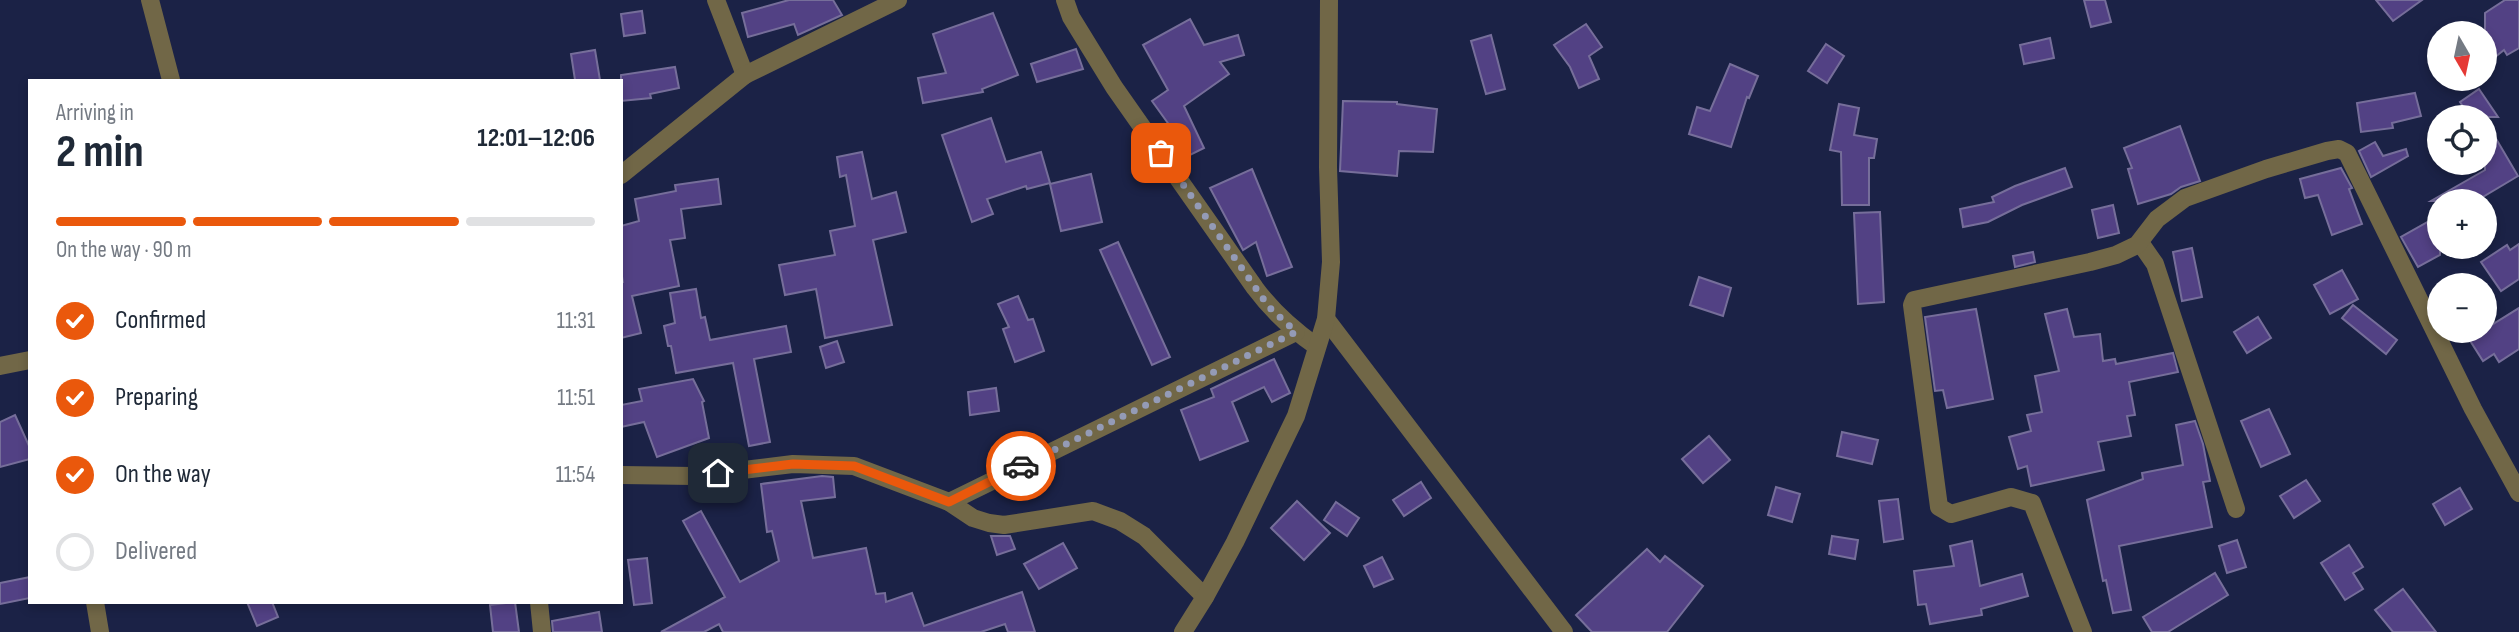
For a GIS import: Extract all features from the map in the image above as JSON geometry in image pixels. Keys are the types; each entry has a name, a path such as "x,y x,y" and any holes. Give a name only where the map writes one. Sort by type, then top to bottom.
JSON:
{"street":[{"path":"150,0 171,79"},
{"path":"716,0 745,75"},
{"path":"623,173 745,75 898,0"},
{"path":"1065,0 1078,28 1153,142 1269,307 1296,332 1316,345"},
{"path":"1183,632 1205,597 1296,416 1326,319 1331,262 1328,167 1329,3"},
{"path":"2137,245 2157,219 2185,198 2327,151 2339,149 2347,153 2467,397 2519,493"},
{"path":"2082,632 2032,503 2011,497 1951,514 1939,507 1912,305 1917,298 2090,262 2141,244 2155,264 2236,509"},
{"path":"1326,319 1564,632"},
{"path":"949,502 1296,332"},
{"path":"0,366 28,359"},
{"path":"623,475 693,476 793,464 854,466 949,502 973,519 1004,526 1093,511 1144,536 1205,597"},
{"path":"95,604 100,632"},
{"path":"539,604 541,632"}],"building":[{"path":"789,0 833,0 842,15 798,35 794,24 748,37 742,13"},
{"path":"2084,0 2105,0 2111,22 2091,27"},
{"path":"2376,0 2422,0 2393,21"},
{"path":"2505,0 2519,0 2519,48 2507,55 2504,50 2497,56 2497,21 2485,21 2485,13"},
{"path":"642,11 645,33 624,36 621,14"},
{"path":"993,13 1018,75 982,89 983,92 923,103 918,78 946,73 933,34"},
{"path":"1190,19 1204,45 1238,35 1244,55 1220,62 1229,74 1184,106 1204,148 1186,157 1175,133 1152,101 1168,90 1143,45"},
{"path":"1586,24 1602,47 1589,56 1599,79 1579,88 1570,67 1554,45"},
{"path":"1491,35 1505,89 1486,94 1471,41"},
{"path":"2050,38 2054,58 2024,64 2020,45"},
{"path":"1826,44 1844,56 1827,83 1808,71"},
{"path":"1076,49 1083,69 1037,82 1031,64"},
{"path":"595,50 600,79 575,79 571,54"},
{"path":"1730,64 1758,76 1749,98 1747,97 1731,147 1689,134 1697,107 1710,111"},
{"path":"675,67 679,88 650,94 651,98 623,101 621,75"},
{"path":"2480,91 2490,105 2462,105 2460,102"},
{"path":"2415,93 2421,116 2392,123 2393,128 2361,132 2357,103"},
{"path":"1343,101 1397,102 1437,109 1433,152 1399,151 1397,176 1340,171"},
{"path":"1839,104 1859,108 1854,135 1877,139 1874,158 1869,158 1869,205 1842,205 1841,152 1830,150"},
{"path":"991,118 1006,162 1041,152 1050,183 1027,189 1026,186 987,199 993,214 972,222 942,135"},
{"path":"2180,126 2200,181 2181,187 2171,194 2138,204 2128,169 2132,168 2124,148"},
{"path":"2497,140 2518,176 2496,189 2452,189 2476,175 2497,175"},
{"path":"2375,142 2383,156 2406,149 2408,156 2371,177 2359,151"},
{"path":"862,152 872,199 896,192 906,232 873,240 892,325 825,338 816,289 785,295 779,265 835,255 830,231 855,226 846,175 840,177 837,157"},
{"path":"2065,168 2072,187 2022,205 1988,222 1963,227 1960,209 1994,202 1992,197"},
{"path":"2341,168 2352,188 2349,189 2362,224 2332,235 2318,195 2305,198 2300,179"},
{"path":"1252,169 1292,267 1267,276 1256,242 1243,250 1210,188"},
{"path":"1091,174 1102,222 1061,231 1050,184"},
{"path":"718,179 721,204 681,209 685,238 670,240 679,286 632,296 641,333 623,338 623,225 639,221 635,199 676,191 675,185"},
{"path":"2113,205 2119,233 2098,238 2092,210"},
{"path":"1880,212 1884,302 1858,304 1854,213"},
{"path":"2427,222 2427,259 2433,259 2418,267 2401,237"},
{"path":"1118,242 1170,357 1152,365 1100,250"},
{"path":"2519,244 2519,279 2501,291 2497,285 2497,273 2489,273 2481,262 2486,259 2497,259 2497,252 2507,245 2510,250"},
{"path":"2192,248 2202,297 2182,301 2173,252"},
{"path":"2033,252 2035,262 2015,267 2013,256"},
{"path":"2342,270 2358,299 2330,314 2314,285"},
{"path":"1699,277 1731,288 1723,316 1690,305"},
{"path":"696,289 701,318 705,317 710,340 786,326 791,352 754,359 770,442 749,446 733,363 676,373 664,326 675,323 670,293"},
{"path":"1018,296 1028,320 1033,319 1044,351 1015,362 1003,329 1009,327 998,304"},
{"path":"2353,305 2397,340 2386,354 2342,318"},
{"path":"2519,308 2519,349 2499,362 2494,354 2483,361 2472,343 2497,343 2497,322"},
{"path":"1976,309 1993,399 1947,408 1943,390 1935,391 1925,317"},
{"path":"2067,309 2074,337 2100,334 2103,361 2115,359 2116,364 2173,353 2178,372 2129,382 2135,415 2127,416 2131,436 2098,442 2104,470 2031,486 2027,466 2018,469 2009,437 2031,431 2027,415 2042,412 2035,376 2059,371 2045,314"},
{"path":"2258,317 2271,338 2247,353 2234,332"},
{"path":"837,341 844,362 826,368 820,347"},
{"path":"1274,359 1290,393 1272,402 1264,387 1232,402 1248,441 1200,460 1181,410 1214,397 1211,389"},
{"path":"693,379 704,401 702,402 709,438 657,457 644,422 623,427 623,405 642,401 639,389"},
{"path":"996,388 999,411 970,415 968,392"},
{"path":"2269,409 2290,454 2261,467 2241,421"},
{"path":"15,415 28,444 28,460 0,467 0,422"},
{"path":"2195,421 2203,444 2210,481 2203,482 2212,527 2119,546 2131,610 2113,613 2106,580 2103,581 2087,500 2143,479 2142,473 2183,465 2176,425"},
{"path":"1842,432 1878,440 1872,464 1837,456"},
{"path":"1709,436 1730,460 1703,483 1682,459"},
{"path":"833,477 835,497 801,501 813,558 866,548 876,594 885,593 886,602 912,593 924,626 1022,592 1035,632 1008,632 1005,624 981,632 723,632 719,624 704,632 661,632 725,597 683,521 701,511 740,582 779,561 772,531 767,532 761,484"},
{"path":"2306,480 2320,501 2294,518 2280,496"},
{"path":"1421,482 1431,498 1404,516 1393,500"},
{"path":"1776,487 1800,494 1792,522 1768,515"},
{"path":"2460,488 2472,509 2445,525 2433,504"},
{"path":"1898,499 1903,539 1884,542 1879,501"},
{"path":"1297,501 1330,533 1304,560 1271,528"},
{"path":"1336,502 1359,518 1347,536 1324,520"},
{"path":"991,536 1010,536 1015,549 997,555"},
{"path":"1832,536 1858,540 1855,559 1829,554"},
{"path":"2237,540 2246,567 2227,573 2219,546"},
{"path":"1972,541 1980,586 2022,574 2028,596 1981,609 1982,615 1930,624 1926,604 1918,605 1914,571 1954,566 1950,546"},
{"path":"1063,543 1077,568 1039,589 1024,564"},
{"path":"2349,545 2363,567 2353,573 2363,589 2345,600 2321,563"},
{"path":"1647,549 1660,562 1665,556 1703,586 1667,632 1592,632 1576,615"},
{"path":"1382,557 1393,579 1374,587 1364,566"},
{"path":"647,558 652,603 634,605 628,560"},
{"path":"2215,573 2228,595 2168,632 2152,632 2143,617"},
{"path":"28,577 28,598 0,604 0,583"},
{"path":"2403,589 2436,632 2393,632 2375,610"},
{"path":"248,604 273,604 278,617 257,626"},
{"path":"515,604 519,632 493,632 490,605"},
{"path":"599,612 602,632 553,632 552,621"}],"way so far":[{"path":"1021,466 1296,332 1269,307 1161,153"}],"route":[{"path":"718,473 793,464 854,466 949,502 1021,466"}]}
